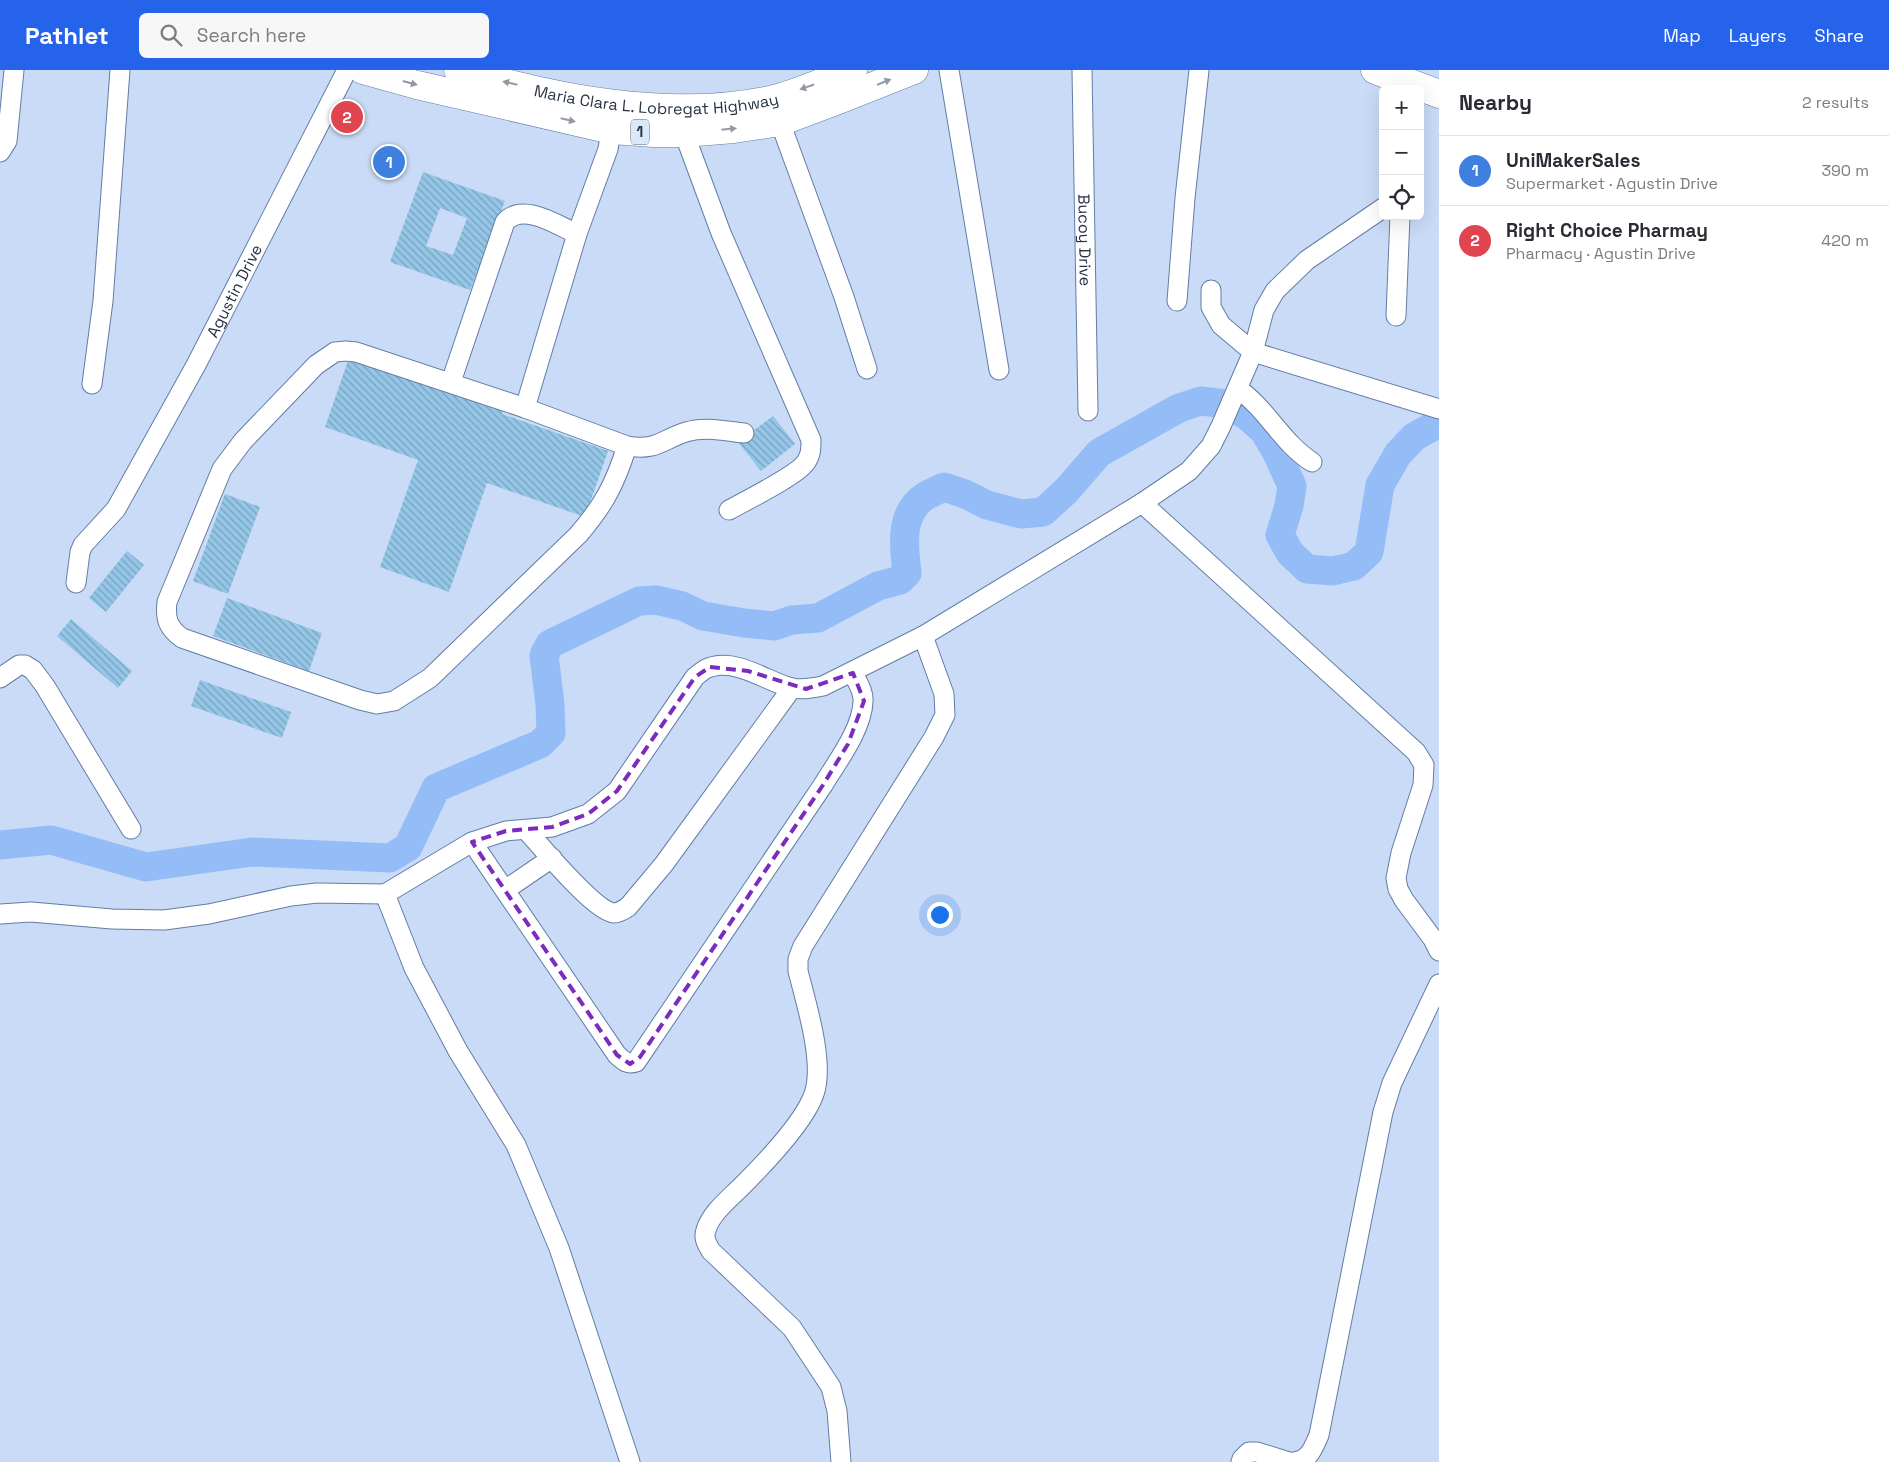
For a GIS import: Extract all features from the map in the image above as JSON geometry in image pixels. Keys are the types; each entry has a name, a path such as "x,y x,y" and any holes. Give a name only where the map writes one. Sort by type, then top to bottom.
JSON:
{"highway":[{"name":"Maria Clara L. Lobregat Highway","path":"364,70 426,87 613,116 740,105 772,99 853,70"},
{"name":"Maria Clara L. Lobregat Highway","path":"458,70 563,96 654,133 734,129 780,122 914,70"},
{"path":"1376,70 1410,81 1439,94"}],"street":[{"path":"0,152 7,141 14,70"},
{"path":"92,384 102,301 120,70"},
{"name":"Agustin Drive","path":"76,584 80,552 83,544 116,509 364,70"},
{"path":"949,70 999,370"},
{"name":"Bucoy Drive","path":"1082,70 1088,411"},
{"path":"1177,301 1185,198 1199,70"},
{"path":"524,408 577,234 608,149 613,116"},
{"path":"780,122 841,288 867,368"},
{"path":"684,133 721,233 811,440 811,451 806,463 793,474 729,510"},
{"path":"0,914 32,912 112,919 164,920 209,914 291,896 317,893 385,894 472,842 493,834 552,827 588,814 617,790 695,677 710,667 727,666 748,671 792,688 806,689 823,686 853,673 923,636 1142,503 1188,471 1211,446 1221,426 1253,352 1264,310 1275,291 1307,260 1379,211"},
{"path":"451,382 501,231 510,217 519,214 529,214 577,234"},
{"path":"1396,316 1400,220"},
{"path":"1211,290 1211,307 1221,325 1253,352 1439,409"},
{"path":"627,446 619,473 608,495 595,515 578,535 430,678 394,701 377,704 360,700 182,638 167,623 167,602 222,469 243,441 316,365 335,352 346,350 356,352 451,382 627,446 644,449 686,432 701,429 744,434"},
{"path":"1235,396 1250,398 1278,432 1300,454 1312,462"},
{"path":"1142,503 1416,752 1424,765 1423,784 1401,853 1396,878 1398,889 1404,900 1433,939 1439,951"},
{"path":"841,1462 837,1411 831,1386 792,1328 711,1251 705,1241 705,1231 721,1207 749,1179 801,1120 814,1094 817,1073 815,1046 798,971 798,958 803,946 934,737 945,715 944,694 923,636"},
{"path":"0,678 19,665 25,665 33,670 45,686 131,829"},
{"path":"472,842 617,1055 626,1063 636,1062 823,785 848,744 860,717 864,701 853,673"},
{"path":"526,830 590,899 613,913 620,912 628,907 664,864 792,688"},
{"path":"505,890 552,858"},
{"path":"385,894 414,968 458,1051 516,1145 559,1248 630,1462"},
{"path":"1294,1462 1302,1461 1311,1453 1320,1428 1383,1112 1392,1083 1439,984"},
{"path":"1241,1462 1250,1452 1257,1452 1289,1462"}],"highlighted area":[{"path":"710,667 748,671 806,689 853,673 864,701 848,744 823,785 640,1057 630,1064 617,1055 472,842 506,831 552,827 588,814 617,791 695,677"}],"building":[{"path":"423,172 505,201 470,290 390,262","holes":["440,208 467,218 453,255 426,246"]},
{"path":"349,358 448,393 449,390 504,409 502,414 608,451 585,517 487,483 449,592 380,567 418,460 325,427"},
{"path":"773,416 795,444 761,471 738,442"},
{"path":"225,494 260,507 228,594 193,581"},
{"path":"127,551 144,565 106,612 89,598"},
{"path":"227,598 322,633 309,671 213,636"},
{"path":"71,619 132,671 118,688 57,636"},
{"path":"200,680 291,712 282,738 191,706"}],"waterway":[{"path":"0,845 51,840 146,867 252,852 390,858 408,847 436,788 540,744 551,733 550,705 544,655 550,644 639,601 656,600 682,606 703,616 774,626 792,620 818,618 878,586 900,580 907,573 904,542 907,522 916,504 926,496 944,487 965,494 987,505 1021,514 1043,512 1066,491 1099,453 1179,408 1201,401 1226,404 1247,416 1264,431 1276,451 1292,486 1289,506 1280,535 1290,553 1307,569 1333,571 1354,566 1369,552 1380,485 1398,454 1414,437 1439,423"}],"place":[{"name":"Right Choice Pharmay","path":"347,117"},
{"name":"UniMakerSales","path":"389,162"}]}
